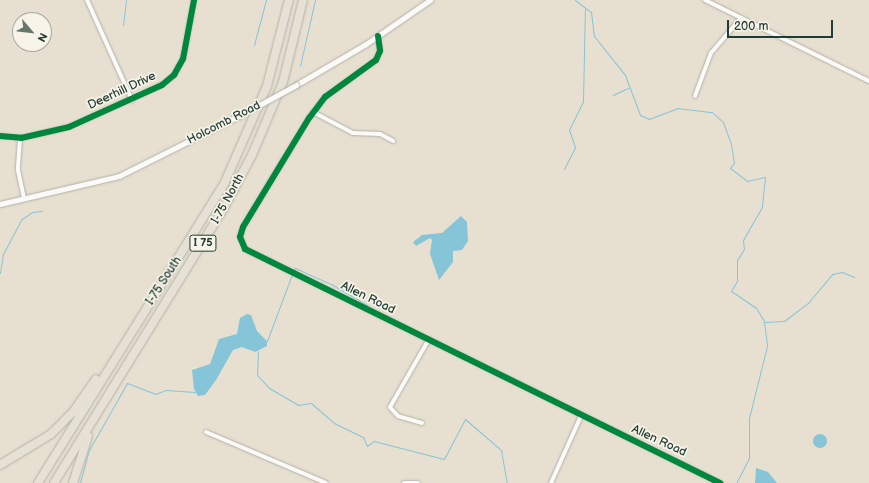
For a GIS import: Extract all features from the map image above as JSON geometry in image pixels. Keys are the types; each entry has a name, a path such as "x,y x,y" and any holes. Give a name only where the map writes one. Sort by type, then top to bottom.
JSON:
{"highway":[{"name":"I-75 South","path":"38,483 138,320 197,230 241,150 267,86 289,0"},
{"name":"I-75 North","path":"54,483 119,380 252,155 283,82 303,0"},
{"path":"0,464 36,445 72,412 138,320"},
{"path":"73,483 82,450 119,380"}],"street":[{"path":"87,0 132,100"},
{"name":"Deerhill Drive","path":"0,136 20,138 69,127 132,100 162,85 179,68 188,40 194,0"},
{"name":"Holcomb Road","path":"0,204 119,176 239,116 296,85 378,36 430,0"},
{"path":"705,0 869,81"},
{"path":"695,96 711,53 741,18"},
{"name":"Allen Road","path":"378,36 380,51 376,60 334,90 313,112 245,223 241,243 253,255 720,483"},
{"path":"313,112 353,133 380,134 393,141"},
{"path":"20,138 18,170 24,199"},
{"path":"422,423 398,416 390,407 428,341"},
{"path":"551,483 581,416"},
{"path":"206,432 326,483"},
{"path":"404,483 418,483"}],"water":[{"path":"461,216 467,222 468,241 462,250 453,251 453,262 439,280 430,254 432,240 430,238 416,246 413,242 422,235 442,233"},
{"path":"247,314 251,315 257,331 267,341 267,346 255,352 242,347 233,350 216,380 205,395 198,396 194,389 192,370 210,364 219,339 237,334 240,318"},
{"path":"820,434 825,436 827,441 825,446 820,448 815,446 813,441 815,436"},
{"path":"756,468 768,472 777,483 755,483"}],"waterway":[{"path":"123,25 126,0"},
{"path":"254,45 266,0"},
{"path":"300,66 315,0"},
{"path":"575,0 591,12 594,36 625,75 640,115 649,119 677,108 712,112 723,122 731,144 734,163 730,168 747,181 765,177 762,207 743,240 744,249 737,260 737,281 731,291 756,308 764,321 767,346 749,418 749,458 736,483"},
{"path":"564,169 575,147 569,130 583,101 585,9"},
{"path":"613,95 628,88"},
{"path":"0,273 3,254 22,219 32,212 42,211"},
{"path":"293,271 295,268 331,284 367,305"},
{"path":"765,322 784,321 808,303 832,274 842,272 854,277"},
{"path":"267,341 292,274"},
{"path":"258,351 257,375 269,388 298,405 311,403 334,423 363,437 367,446 374,441 444,459 465,419 501,450 507,483"},
{"path":"80,483 89,450 127,383 155,394 166,390 195,392"}],"cycle path":[{"path":"0,136 21,138 69,127 162,85 174,75 183,59 194,0"},
{"path":"378,36 380,51 376,60 325,97 309,118 243,227 240,237 245,249 720,483"}]}
